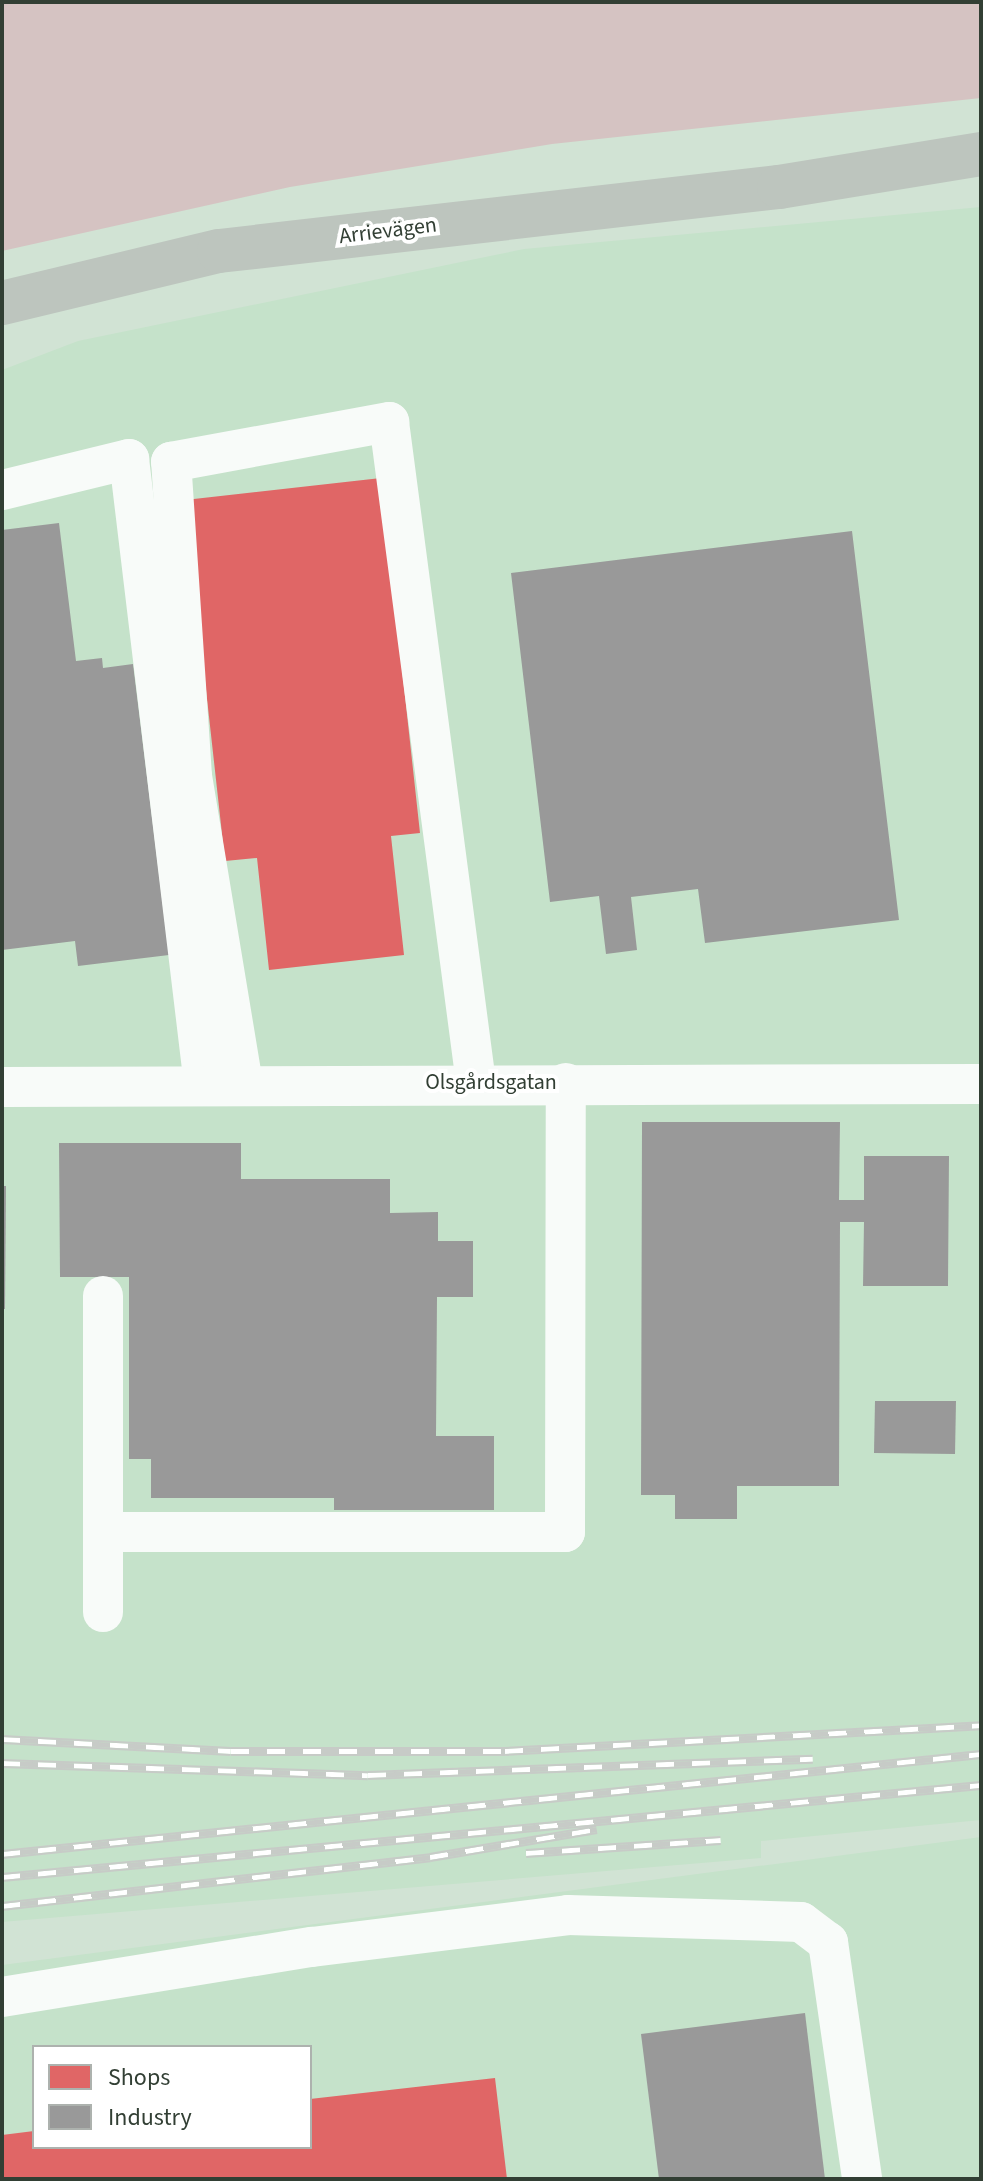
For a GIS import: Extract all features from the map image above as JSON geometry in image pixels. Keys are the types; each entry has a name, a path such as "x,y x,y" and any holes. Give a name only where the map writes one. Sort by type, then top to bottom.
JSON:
{"main road":[{"name":"Arrievägen","path":"2,303 219,251 779,187 981,154"},
{"name":"Arrievägen","path":"779,187 981,181"}],"street":[{"path":"243,1084 192,776 171,462 389,422 476,1083"},
{"path":"2,490 129,459 204,1085"},
{"name":"Olsgårdsgatan","path":"2,1087 476,1083 981,1084"},
{"path":"103,1532 565,1532 566,1083"},
{"path":"103,1296 103,1612"},
{"path":"2,1997 312,1947 568,1915 801,1922 828,1942 862,2179"}],"shaded area":[{"path":"2,2 981,2 981,98 552,144 290,187 2,251"},
{"path":"981,207 981,1820 761,1841 761,1858 2,1922 2,370 78,341 524,249"},
{"path":"981,1837 981,2179 2,2179 2,1965"}],"building: Shops":[{"path":"381,478 420,833 391,836 404,955 269,970 257,858 225,861 185,500"},
{"path":"495,2078 507,2179 2,2179 2,2135 32,2131 32,2149 312,2149 312,2099"}],"building: Industry":[{"path":"59,523 76,661 102,658 103,668 133,664 169,955 78,966 75,941 2,950 2,530"},
{"path":"852,531 899,920 705,943 698,889 631,897 637,950 606,954 599,896 550,902 511,573"},
{"path":"642,1122 840,1122 839,1200 864,1200 864,1156 949,1156 948,1286 863,1286 864,1222 840,1222 839,1486 737,1486 737,1519 675,1519 675,1495 641,1495"},
{"path":"59,1143 241,1143 241,1179 390,1179 390,1213 438,1212 438,1241 473,1241 473,1297 437,1297 436,1436 494,1436 494,1510 334,1510 334,1498 151,1498 151,1459 129,1459 129,1277 60,1277"},
{"path":"2,1186 6,1186 5,1309 2,1309"},
{"path":"875,1401 956,1401 955,1454 874,1453"},
{"path":"805,2013 825,2179 659,2179 641,2034"}],"railway":[{"path":"2,1739 231,1751 505,1751 981,1725"},
{"path":"2,1854 981,1754"},
{"path":"2,1763 368,1775 813,1759"},
{"path":"2,1877 981,1785"},
{"path":"2,1906 430,1857 597,1829"},
{"path":"526,1853 721,1840"}]}
